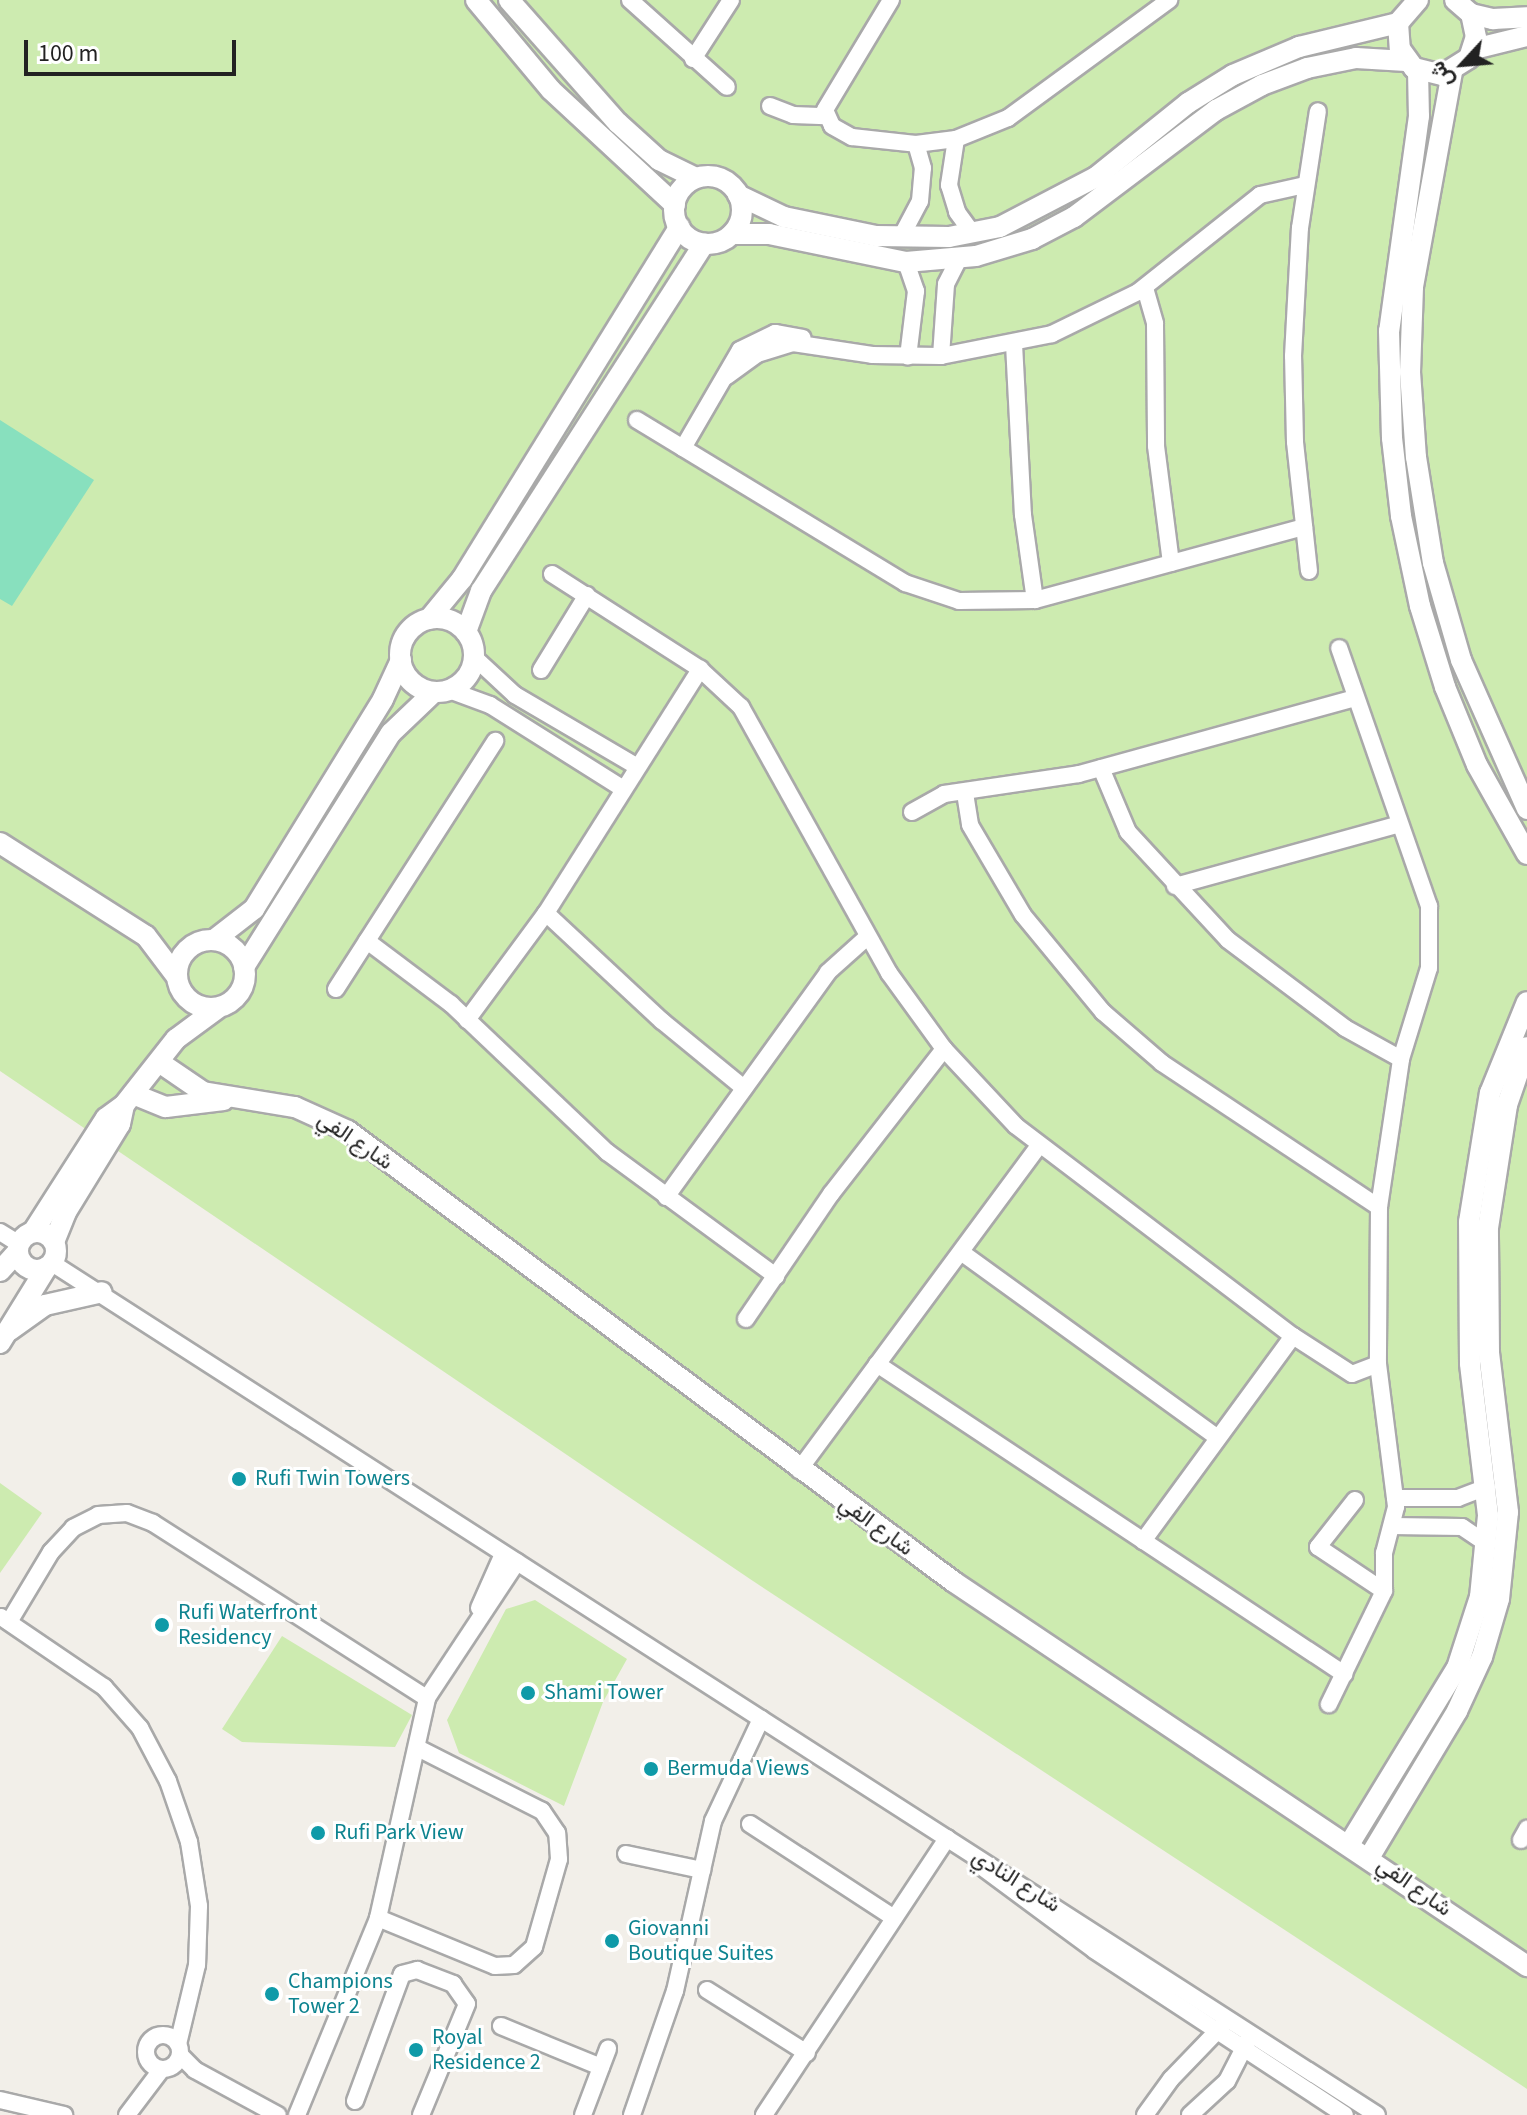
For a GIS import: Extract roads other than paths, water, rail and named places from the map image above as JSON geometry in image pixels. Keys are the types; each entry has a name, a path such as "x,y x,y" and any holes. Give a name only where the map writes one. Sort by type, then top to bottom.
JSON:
{"street":[{"path":"476,0 551,90 675,205"},
{"path":"509,0 571,76 659,160 696,178 725,180 738,195 784,217 901,237 972,233 1010,223 1063,197 1188,103 1233,75 1299,47 1398,23 1415,1"},
{"path":"630,0 727,87"},
{"path":"693,59 731,0"},
{"path":"891,0 827,100 826,116 832,126 852,137 916,144 956,139 1025,108 1169,0"},
{"path":"1474,49 1463,7 1527,17"},
{"path":"1398,23 1400,49 1412,65 1419,116 1389,331 1392,438 1401,516 1420,606 1445,687 1477,765 1527,854"},
{"path":"1527,36 1474,49 1452,72 1413,287 1410,372 1416,457 1433,563 1461,660 1527,809"},
{"path":"466,632 489,578 704,243 732,234 769,234 906,262 959,259 1019,244 1074,217 1216,110 1262,85 1307,68 1356,58 1412,65 1432,75 1452,72"},
{"path":"770,106 793,115 826,116"},
{"path":"1309,571 1293,356 1305,185 1318,111"},
{"path":"956,139 948,167 952,200 972,233"},
{"path":"901,237 920,201 923,168 916,144"},
{"path":"923,168 948,167"},
{"path":"176,1039 183,954 254,909 383,699 401,660 406,635 429,619 470,566 679,227 675,205 682,189 696,178"},
{"path":"683,448 740,350 765,335 794,335 812,343 908,357 941,356 1014,344 1086,321 1145,288 1260,195 1305,185"},
{"path":"732,234 741,215 738,195"},
{"path":"920,201 952,200"},
{"path":"679,227 704,243"},
{"path":"941,356 944,303 959,259"},
{"path":"906,262 916,302 908,357"},
{"path":"1145,288 1155,324 1156,446 1171,563"},
{"path":"916,302 944,303"},
{"path":"1014,344 1021,486 1035,600"},
{"path":"637,420 922,591 978,604 1035,600 1304,527"},
{"path":"552,574 700,669 752,722 867,937 944,1049 1038,1147 1293,1336 1352,1374 1378,1364"},
{"path":"541,670 587,595"},
{"path":"429,619 449,620 466,632 474,657 515,695 636,766"},
{"path":"1329,1704 1384,1591 1384,1553 1392,1526 1395,1498 1378,1364 1379,1207 1401,1059 1427,977 1432,936 1426,892 1354,698 1339,648"},
{"path":"0,1271 24,1242 106,1118 129,1100 176,1039 237,996 244,967 391,733 470,671 474,657"},
{"path":"401,660 412,682 490,705 622,788"},
{"path":"467,1020 546,913 622,788 700,669"},
{"path":"912,812 944,794 965,793 1101,768 1354,698"},
{"path":"336,989 495,741"},
{"path":"1101,768 1128,832 1175,886 1247,956 1357,1036 1401,1059"},
{"path":"965,793 970,825 1009,893 1103,1012 1162,1063 1379,1207"},
{"path":"1175,886 1400,824"},
{"path":"0,843 146,936 194,1004 218,1008"},
{"path":"546,913 632,995 744,1088"},
{"path":"146,936 230,946 244,967"},
{"path":"666,1197 828,972 867,937"},
{"path":"367,941 467,1020 573,1124 666,1197 776,1276"},
{"path":"1350,1843 1457,1668 1480,1597 1487,1544 1487,1487 1470,1363 1469,1222 1490,1093 1527,1002"},
{"path":"1370,1856 1470,1684 1501,1589 1508,1512 1489,1352 1488,1228 1504,1119 1527,1047"},
{"path":"746,1319 831,1194 944,1049"},
{"path":"159,1062 203,1092 228,1099"},
{"path":"129,1100 166,1107 228,1099"},
{"name":"شارع الفي","path":"228,1099 295,1107 332,1120 799,1470 954,1582 1370,1856 1527,1966"},
{"path":"5,1336 49,1265 66,1212 120,1124 129,1100"},
{"path":"799,1470 1038,1147"},
{"path":"0,1232 24,1242 54,1242"},
{"path":"24,1242 28,1267 49,1265 102,1292 964,1849"},
{"path":"961,1252 1218,1438"},
{"path":"5,1336 59,1300 102,1292"},
{"path":"1143,1541 1293,1336"},
{"path":"877,1364 1344,1674"},
{"path":"1395,1498 1458,1498 1487,1487"},
{"path":"1355,1500 1318,1547 1384,1591"},
{"path":"127,2115 168,2056 181,2019 197,1965 199,1906 189,1842 168,1781 140,1728 114,1697 5,1619 51,1552 73,1528 98,1515 127,1513 153,1523 427,1698"},
{"path":"1392,1526 1462,1527 1487,1544"},
{"path":"297,2115 378,1918 427,1698 510,1558"},
{"path":"632,2115 668,2016 721,1797 761,1719"},
{"path":"378,1918 495,1966 514,1965 534,1947 559,1859 557,1833 542,1811 418,1748"},
{"path":"750,1824 894,1918"},
{"path":"764,2115 947,1838"},
{"name":"شارع النادي","path":"964,1849 1377,2115"},
{"name":"شارع النادي","path":"964,1849 1019,1897 1345,2115"},
{"path":"626,1854 702,1870"},
{"path":"355,2101 402,1974 417,1970 453,1984 467,2004 421,2115"},
{"path":"707,1990 807,2053"},
{"path":"1145,2115 1171,2079 1229,2020"},
{"path":"501,2026 601,2067"},
{"path":"1190,2115 1227,2081 1250,2033"},
{"path":"583,2115 608,2049"},
{"path":"168,2056 278,2115"},
{"path":"0,2100 64,2115"}],"place":[{"name":"Rufi Twin Towers","path":"239,1479"},
{"name":"Rufi Waterfront Residency","path":"162,1625"},
{"name":"Shami Tower","path":"528,1693"},
{"name":"Bermuda Views","path":"651,1769"},
{"name":"Rufi Park View","path":"318,1833"},
{"name":"Giovanni Boutique Suites","path":"612,1941"},
{"name":"Champions Tower 2","path":"272,1994"},
{"name":"Royal Residence 2","path":"416,2050"}]}
